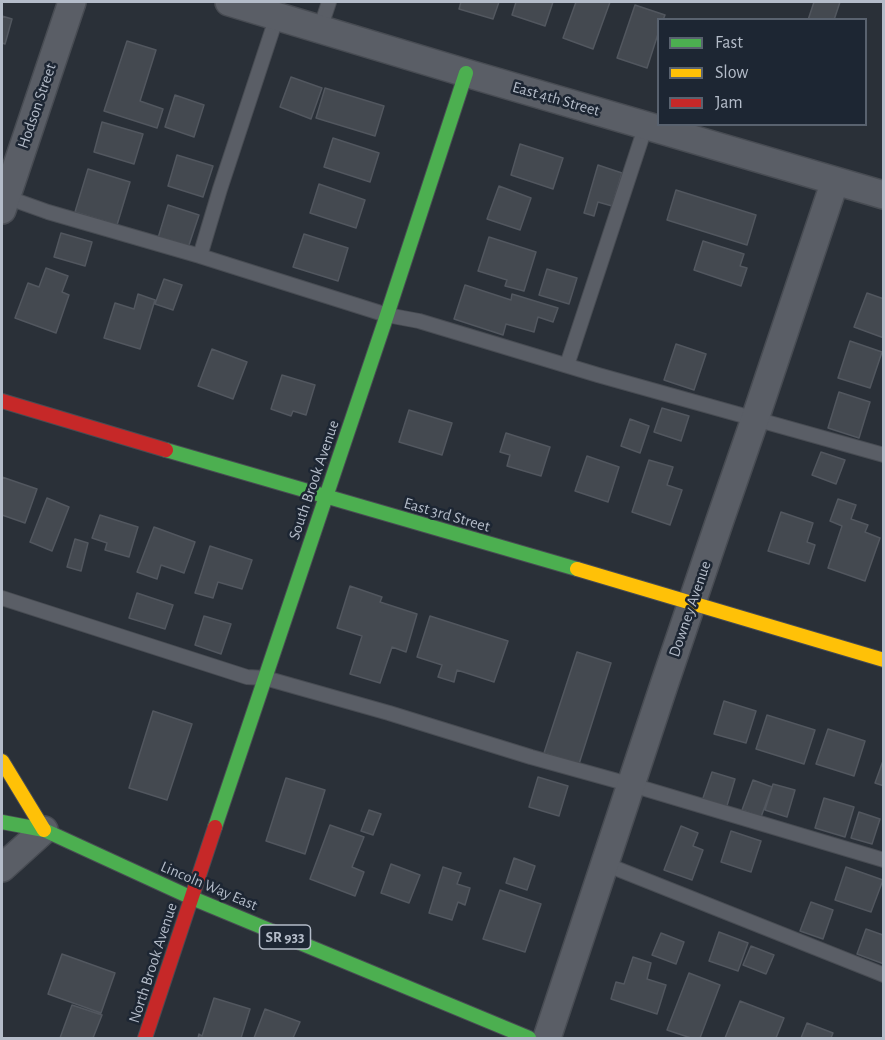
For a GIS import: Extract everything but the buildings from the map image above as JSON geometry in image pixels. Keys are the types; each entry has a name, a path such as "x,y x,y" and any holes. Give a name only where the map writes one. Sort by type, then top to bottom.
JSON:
{"street":[{"name":"Hodson Street","path":"4,203 72,2"},
{"name":"East 4th Street","path":"229,2 884,195"},
{"name":"South Brook Avenue","path":"192,898 466,73"},
{"name":"Downey Avenue","path":"547,1038 835,181"},
{"name":"East 3rd Street","path":"2,401 884,660"},
{"path":"2,761 44,830 2,868"},
{"name":"Lincoln Way East","path":"2,822 44,830 192,898 529,1038"},
{"name":"North Brook Avenue","path":"145,1038 192,898"}],"lane":[{"path":"320,29 329,2"},
{"path":"200,256 277,16"},
{"path":"567,365 645,125"},
{"path":"4,203 48,212 200,256 387,315 419,321 884,455"},
{"path":"2,598 247,677 266,678 389,713 884,860"},
{"path":"605,864 884,975"}],"traffic: fast":[{"path":"215,827 466,73"},
{"path":"166,450 577,569"},
{"path":"2,822 44,830 192,898 529,1038"}],"traffic: slow":[{"path":"577,569 884,660"},
{"path":"2,761 44,830"}],"traffic: jam":[{"path":"2,401 166,450"},
{"path":"145,1038 215,827"}]}
